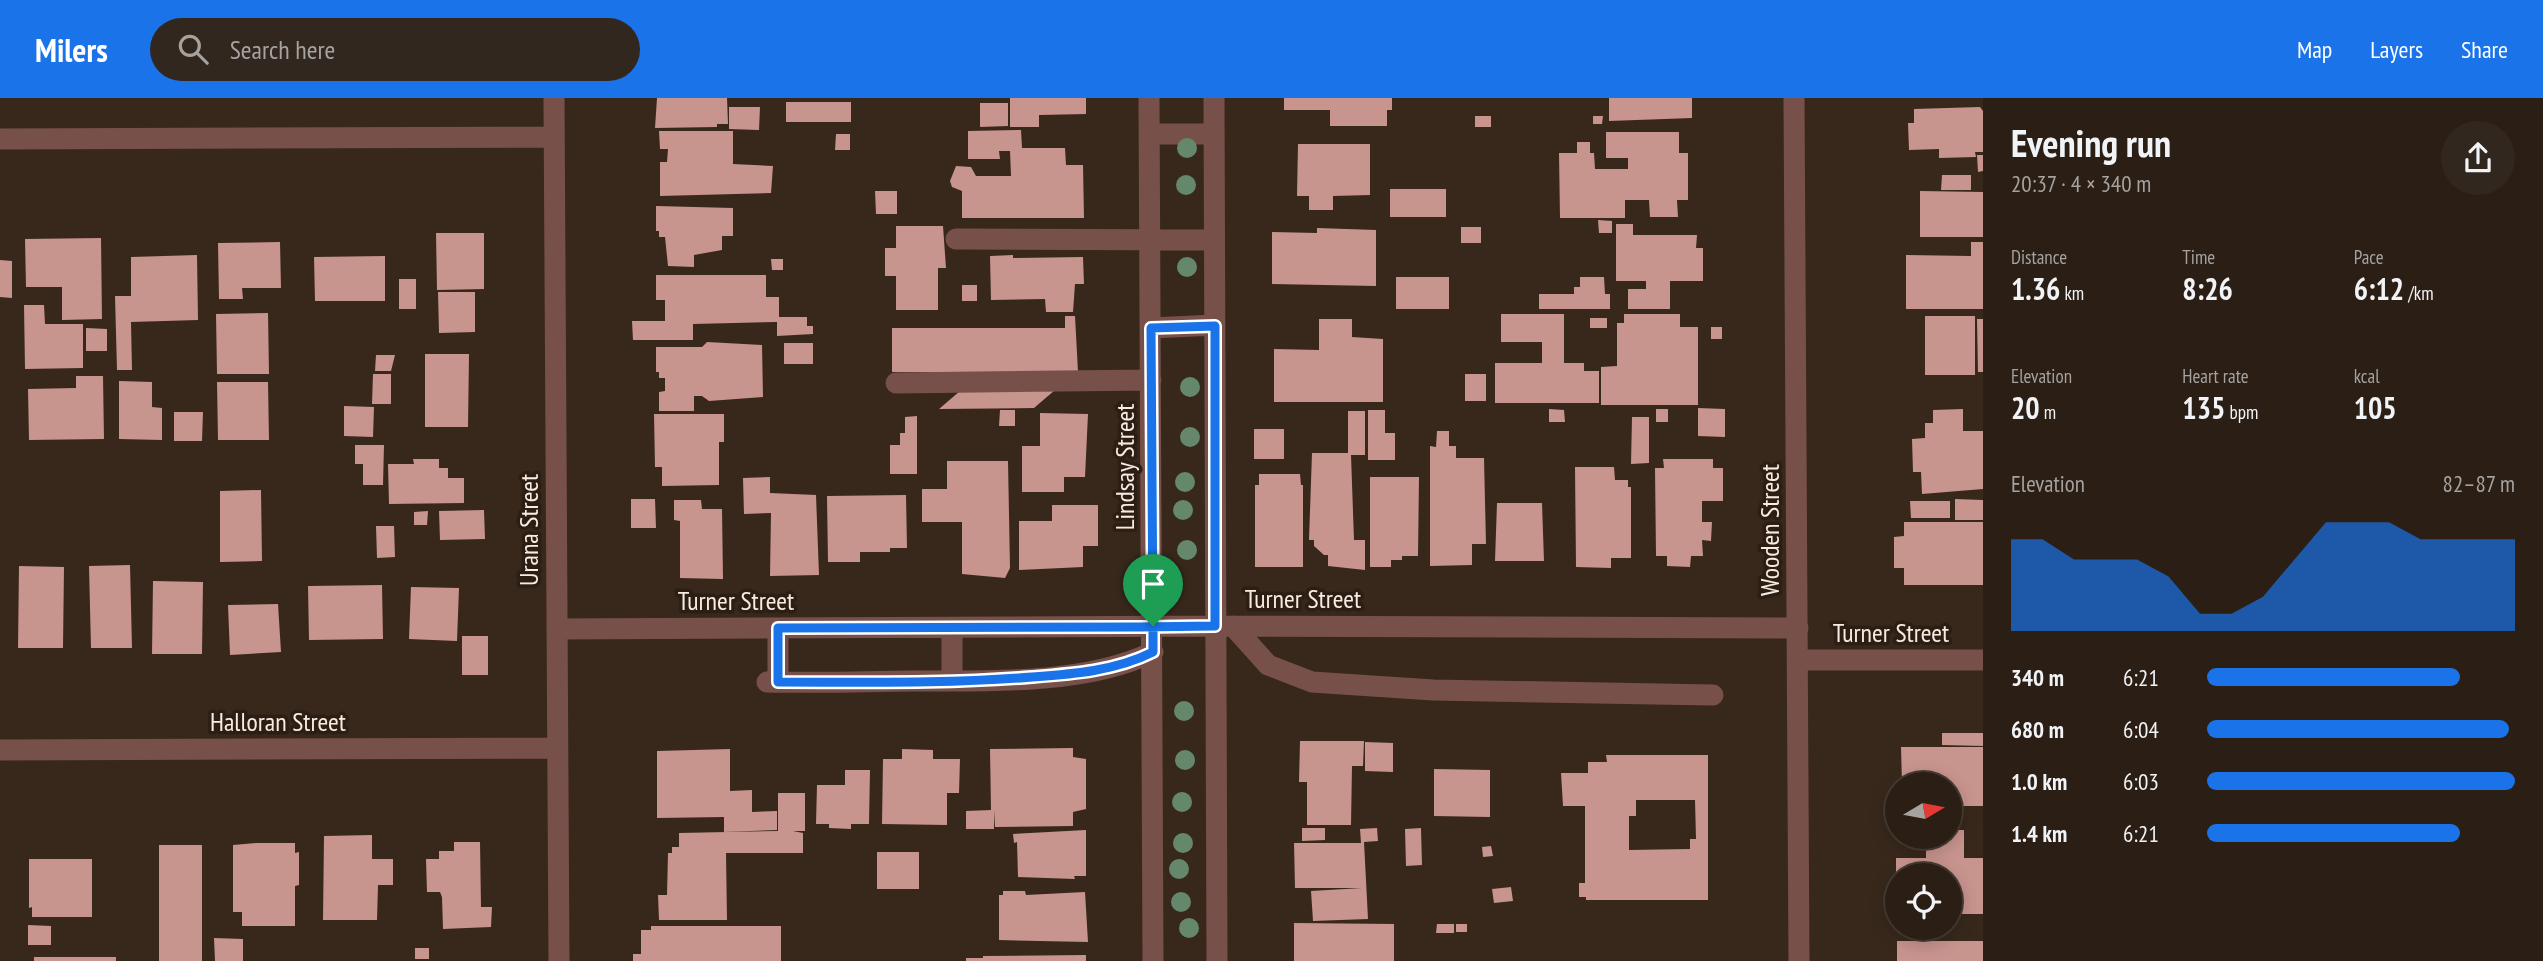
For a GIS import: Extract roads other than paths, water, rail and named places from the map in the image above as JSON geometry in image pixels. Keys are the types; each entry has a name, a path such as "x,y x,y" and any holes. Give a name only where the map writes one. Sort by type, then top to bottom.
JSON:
{"street":[{"name":"Urana Street","path":"554,98 559,961"},
{"name":"Lindsay Street","path":"1149,98 1153,961"},
{"path":"1214,98 1215,326 1224,626 1217,961"},
{"name":"Wooden Street","path":"1794,98 1800,961"},
{"path":"1150,134 1214,134"},
{"path":"0,139 554,137"},
{"path":"956,239 1214,240"},
{"path":"1151,328 1215,326"},
{"path":"895,383 1151,380"},
{"name":"Turner Street","path":"557,629 1153,626 1798,628"},
{"path":"1224,626 1268,665 1312,682 1433,690 1713,695"},
{"path":"778,628 773,682 952,681 1078,673 1132,662 1153,652"},
{"path":"952,628 952,681"},
{"name":"Turner Street","path":"1799,660 1983,660"},
{"name":"Halloran Street","path":"0,750 556,748"}]}
